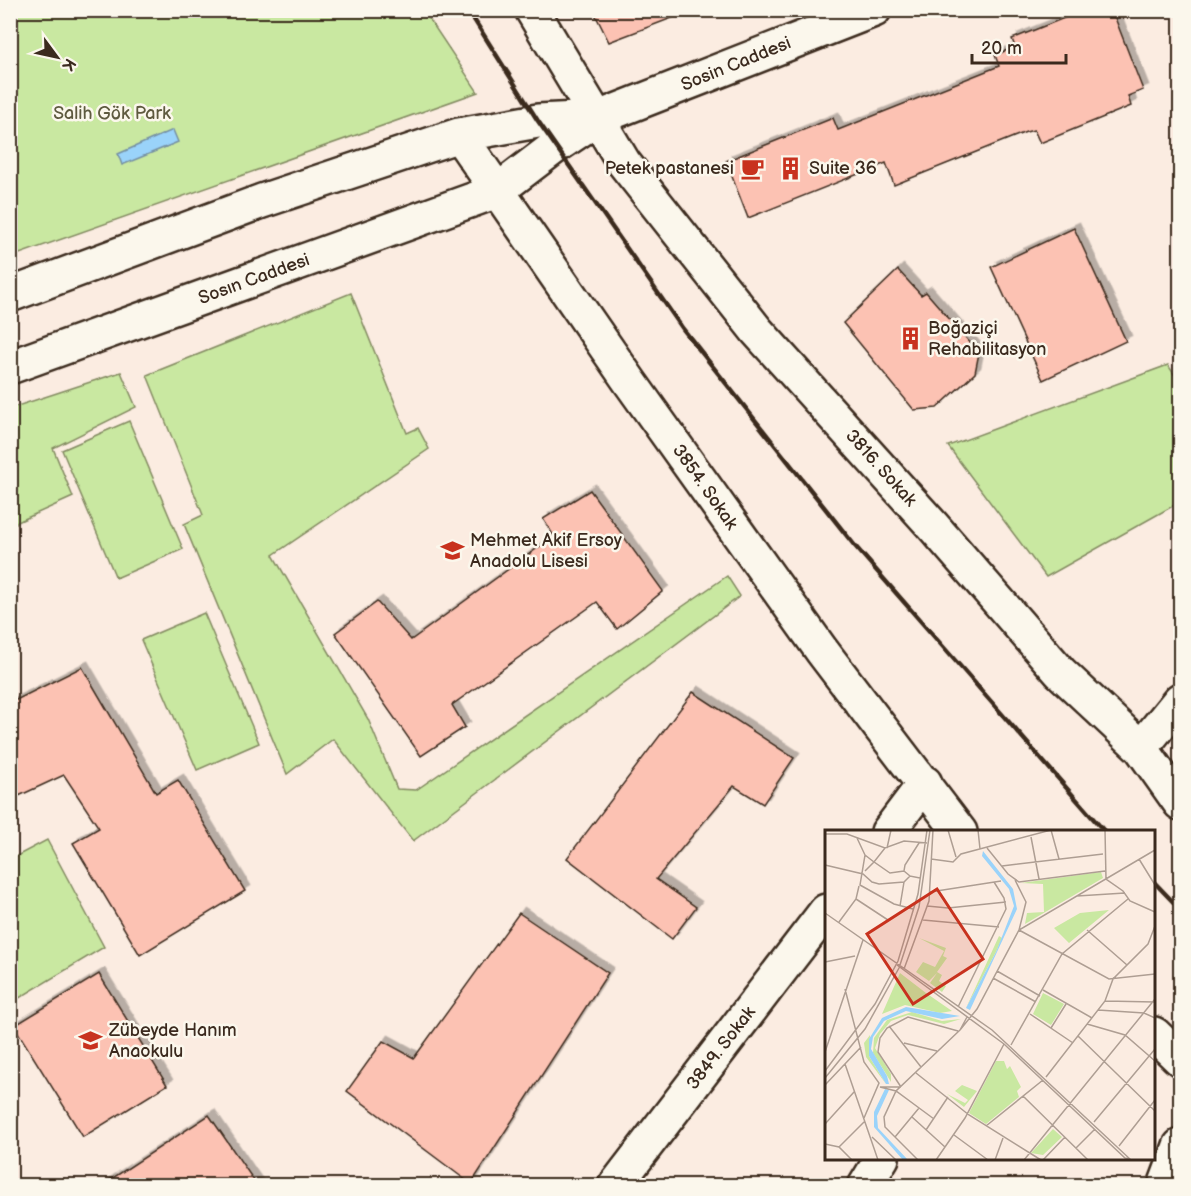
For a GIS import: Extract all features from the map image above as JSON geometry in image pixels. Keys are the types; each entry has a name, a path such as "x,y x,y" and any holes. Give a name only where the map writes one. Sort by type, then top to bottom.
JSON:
{"street":[{"name":"3816. Sokak","path":"532,10 624,164 756,331 933,526 1060,672 1141,748 1180,803"},
{"name":"Sosin Caddesi","path":"598,118 874,10"},
{"path":"10,295 262,201 459,135 538,121 598,118"},
{"name":"Sosın Caddesi","path":"10,367 497,191 556,146 598,118"},
{"name":"3854. Sokak","path":"459,135 822,651 959,830"},
{"path":"1141,748 1180,700"},
{"path":"889,830 925,783"},
{"name":"3849. Sokak","path":"615,1185 825,912"},
{"path":"1155,1035 1180,1059"},
{"path":"1165,1185 1180,1146"},
{"path":"865,1185 881,1160"}],"green space":[{"name":"Salih Gök Park","path":"11,11 424,11 478,92 11,257"},
{"path":"351,293 407,433 418,428 429,449 273,555 368,719 397,789 416,790 727,576 740,596 413,841 333,739 287,774 184,524 203,515 147,375"},
{"path":"1168,365 1180,383 1180,502 1046,577 948,446"},
{"path":"121,372 136,407 53,448 73,497 11,525 11,408"},
{"path":"129,421 183,549 116,578 62,450"},
{"path":"204,613 259,743 197,770 141,640"},
{"path":"47,840 104,947 11,1003 11,859"}],"water":[{"path":"173,130 178,142 122,165 118,154"}],"building":[{"path":"593,10 685,10 685,13 609,42"},
{"path":"1084,10 1112,10 1143,90 1128,96 1131,106 1040,143 1034,130 1026,132 894,185 886,163 748,218 726,161 833,118 838,130 999,66 995,55 1015,47 1012,39"},
{"path":"1074,228 1126,341 1043,380 991,267"},
{"name":"Boğaziçi Rehabilitasyon","path":"898,270 921,295 926,292 979,353 975,373 937,408 914,410 843,323"},
{"path":"590,490 663,591 617,629 597,602 452,705 465,727 421,756 335,633 377,602 411,640 554,536 543,519"},
{"path":"82,667 156,793 178,780 245,891 140,955 73,843 99,828 64,775 10,800 10,703"},
{"path":"693,692 794,758 763,804 734,786 656,879 696,907 672,939 567,858"},
{"path":"519,913 608,973 471,1184 347,1091 383,1041 414,1058"},
{"path":"99,974 167,1085 83,1137 14,1026"},
{"path":"209,1115 257,1185 102,1185"}],"railway":[{"path":"468,10 538,121 683,329 855,546 1103,830"},
{"path":"1155,883 1180,909"}],"place":[{"name":"Petek pastanesi","path":"752,168"},
{"name":"Suite 36","path":"791,168"},
{"name":"Boğaziçi Rehabilitasyon","path":"910,338"},
{"name":"Mehmet Akif Ersoy Anadolu Lisesi","path":"452,550"},
{"name":"Zübeyde Hanım Anaokulu","path":"91,1040"}]}
